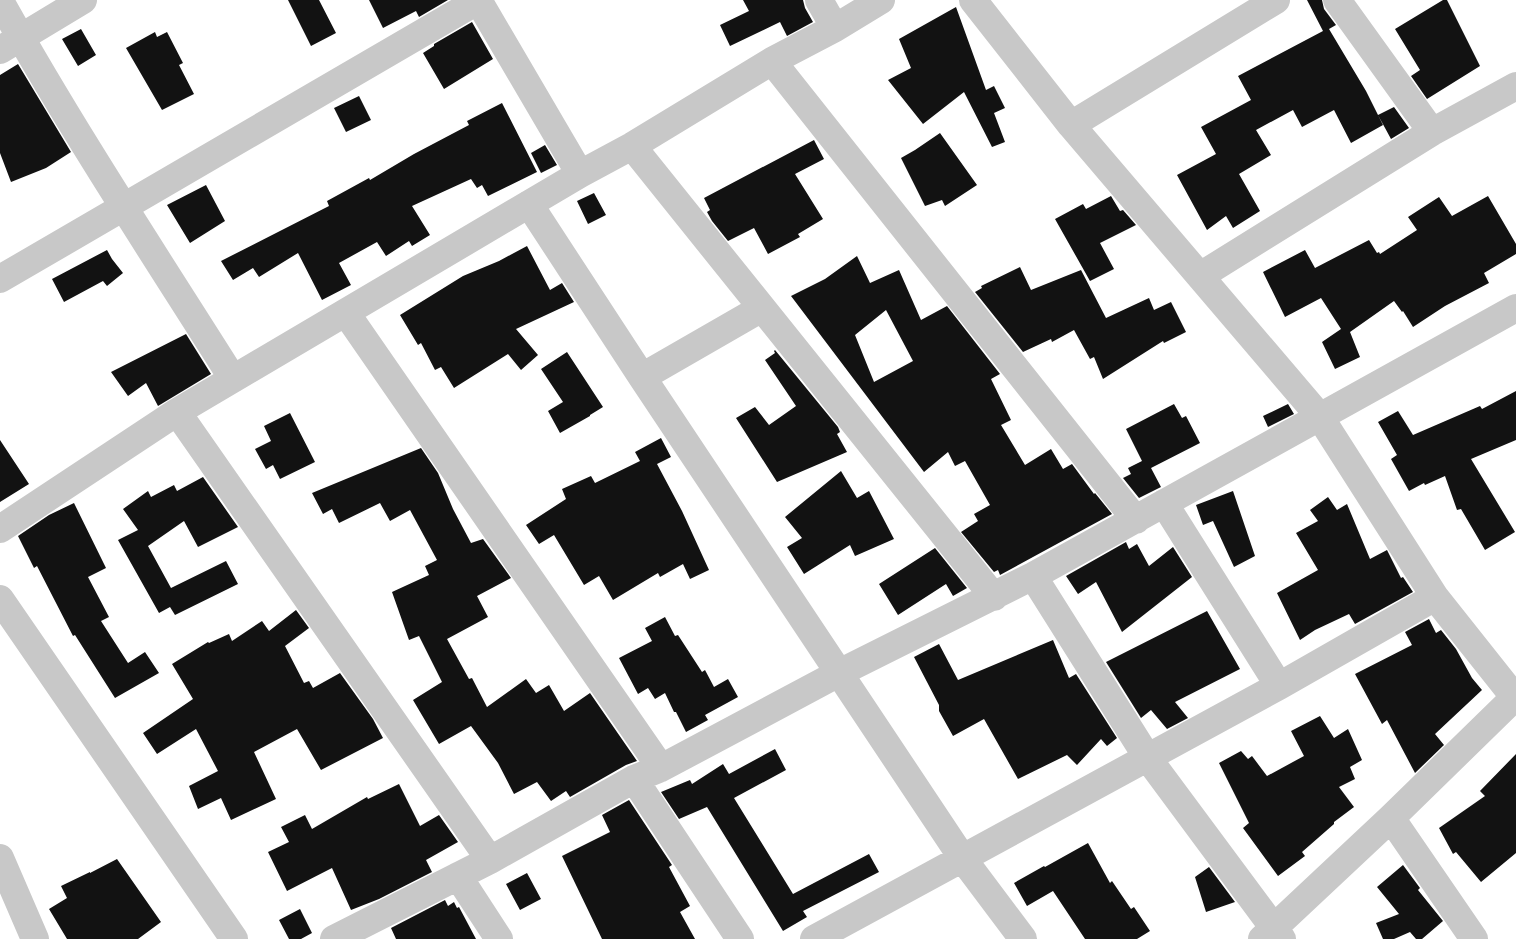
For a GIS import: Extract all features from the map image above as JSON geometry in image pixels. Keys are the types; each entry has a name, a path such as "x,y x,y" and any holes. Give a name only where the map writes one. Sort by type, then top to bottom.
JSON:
{"street":[{"path":"0,0 10,44 123,206 233,379"},
{"path":"10,44 83,0"},
{"path":"0,278 479,0 580,174"},
{"path":"819,0 835,28"},
{"path":"0,529 177,412 580,174 632,146 772,61 835,28 881,0"},
{"path":"973,0 1071,125 1320,417 1435,598 1516,697 1273,935 1147,757 1033,576"},
{"path":"1071,125 1276,0"},
{"path":"1337,0 1432,132"},
{"path":"772,61 1136,520"},
{"path":"1200,276 1432,132 1516,86"},
{"path":"632,146 994,597"},
{"path":"529,204 642,378 963,859 1023,939"},
{"path":"642,378 762,308"},
{"path":"334,939 490,860 634,779 660,768 839,673 994,597 1516,308"},
{"path":"346,313 660,768"},
{"path":"177,412 490,860"},
{"path":"1164,503 1279,686"},
{"path":"814,939 1279,686 1435,598"},
{"path":"0,599 234,939"},
{"path":"634,779 740,939"},
{"path":"1391,818 1474,939"},
{"path":"2,867 35,939"},
{"path":"458,876 499,939"}],"building":[{"path":"288,0 319,0 336,33 311,46"},
{"path":"369,0 448,0 419,17 416,11 383,28"},
{"path":"743,0 803,0 813,22 787,36 780,22 730,46 720,25 749,11"},
{"path":"1307,0 1322,0 1324,9 1336,25 1329,29 1366,91 1383,125 1351,143 1334,110 1302,127 1293,110 1256,130 1271,155 1239,174 1260,211 1233,228 1226,216 1207,230 1177,175 1216,154 1201,127 1251,100 1238,76 1323,31"},
{"path":"1443,0 1447,0 1480,66 1427,99 1411,76 1420,70 1395,29"},
{"path":"956,7 986,90 994,86 1005,108 994,113 1005,142 992,147 964,92 923,124 888,80 911,68 899,39"},
{"path":"472,22 493,59 444,89 423,53 434,46 434,44"},
{"path":"81,29 96,55 78,66 62,39"},
{"path":"155,32 157,37 167,32 183,63 179,65 194,94 162,110 126,48"},
{"path":"18,64 71,152 46,168 11,182 0,153 0,75"},
{"path":"359,96 371,120 346,132 334,108"},
{"path":"502,103 537,172 488,196 482,185 477,188 471,179 412,206 430,235 412,246 409,241 386,256 377,242 339,263 351,285 322,300 298,253 259,277 253,268 233,280 221,261 329,206 327,201 369,178 370,180 469,125 467,121"},
{"path":"1394,107 1409,128 1391,139 1378,115"},
{"path":"940,133 977,185 945,206 942,200 925,206 901,158"},
{"path":"814,140 824,159 795,174 823,219 798,234 800,237 768,254 754,228 728,241 712,221 707,212 710,210 704,198"},
{"path":"545,145 557,165 541,173 531,153"},
{"path":"206,185 225,221 190,243 167,205"},
{"path":"594,193 606,215 588,224 577,201"},
{"path":"1111,196 1120,211 1123,210 1136,225 1100,243 1114,269 1090,281 1055,219 1083,204 1086,209"},
{"path":"1488,196 1516,244 1516,254 1484,273 1489,283 1445,306 1413,327 1394,301 1350,332 1360,357 1335,369 1322,342 1341,329 1321,298 1285,317 1263,272 1305,250 1315,268 1369,240 1377,253 1379,252 1380,254 1417,230 1408,217 1439,197 1452,216"},
{"path":"527,246 550,290 562,283 574,302 516,329 538,355 521,370 508,354 454,388 441,367 435,370 421,343 418,345 400,315 463,276 499,261"},
{"path":"107,250 123,273 107,286 103,281 64,302 52,279"},
{"path":"857,256 870,283 899,270 921,320 947,306 1000,374 991,379 1011,420 1001,425 1025,465 1051,449 1063,469 1072,464 1094,494 1112,514 1000,575 998,570 994,572 961,532 978,521 974,514 990,505 965,461 955,466 948,452 924,472 791,296 825,279","holes":["886,310 913,361 874,382 855,335"]},
{"path":"1020,267 1031,290 1081,270 1106,318 1149,298 1154,310 1171,302 1186,332 1164,343 1163,341 1103,379 1094,357 1090,359 1074,330 1052,342 1051,339 1023,352 975,292 982,288 981,286"},
{"path":"186,334 211,374 158,406 146,383 128,396 111,372"},
{"path":"775,350 838,427 840,432 837,434 847,452 777,482 736,418 755,407 769,425 796,406 765,360 775,353"},
{"path":"567,352 603,407 560,433 548,411 563,402 541,369"},
{"path":"1516,391 1516,440 1471,459 1515,532 1485,550 1461,509 1457,510 1445,476 1425,485 1424,483 1409,491 1391,459 1397,455 1378,422 1398,411 1413,435 1480,406 1482,409"},
{"path":"1174,404 1182,418 1186,416 1200,443 1151,468 1161,487 1139,498 1123,478 1131,474 1128,468 1142,461 1126,429"},
{"path":"1288,404 1294,414 1268,427 1263,416"},
{"path":"290,413 315,462 280,479 273,465 266,469 255,449 271,441 264,426"},
{"path":"661,438 671,457 657,464 682,511 709,570 690,579 683,564 660,577 658,573 613,600 599,576 584,585 554,535 539,544 526,525 566,499 562,489 591,476 595,483 640,461 635,452"},
{"path":"0,440 29,484 0,502"},
{"path":"421,448 438,473 453,509 471,543 483,539 511,578 477,596 488,617 447,639 469,679 472,678 487,707 526,679 536,693 549,685 564,711 590,693 637,761 626,765 570,797 566,791 551,801 537,782 514,794 498,763 471,726 439,744 413,700 442,682 419,636 409,640 392,592 429,575 425,566 437,560 410,510 390,521 380,503 339,523 332,509 323,514 312,493"},
{"path":"841,471 857,498 869,491 894,539 855,556 850,545 804,574 787,547 802,538 785,517"},
{"path":"203,477 238,527 198,547 184,521 148,546 171,588 226,561 238,584 175,615 170,607 159,613 118,540 138,530 123,509 148,491 151,497 174,485 177,491"},
{"path":"1233,491 1255,556 1234,567 1213,521 1203,525 1196,505"},
{"path":"1328,497 1337,510 1347,504 1370,559 1387,550 1401,578 1403,577 1413,592 1355,624 1349,614 1315,630 1300,640 1277,593 1318,570 1296,533 1318,521 1310,510"},
{"path":"74,503 106,568 88,577 109,617 101,621 128,663 145,652 159,673 115,698 75,635 73,636 37,566 34,568 18,536 49,515"},
{"path":"1126,542 1129,549 1137,544 1149,566 1173,547 1192,577 1122,632 1096,582 1078,594 1066,576"},
{"path":"935,548 967,588 953,596 946,584 898,615 879,584"},
{"path":"296,610 309,628 285,646 304,683 309,681 313,688 340,673 373,719 383,738 321,770 297,729 254,752 276,799 231,820 221,798 198,809 189,786 218,771 196,729 157,754 143,733 193,699 172,664 208,642 229,634 232,641 262,621 269,631"},
{"path":"1207,611 1240,669 1175,702 1188,718 1167,729 1151,710 1141,718 1106,662"},
{"path":"665,617 675,636 678,635 702,672 705,670 714,687 728,679 738,697 705,715 708,720 686,732 665,693 655,699 648,688 638,694 619,658 652,641 645,628"},
{"path":"1429,619 1436,633 1441,630 1456,649 1472,678 1482,690 1435,734 1444,745 1415,773 1387,720 1382,724 1355,674 1412,645 1405,632"},
{"path":"1053,640 1069,678 1076,674 1117,738 1107,746 1101,739 1077,765 1067,755 1018,779 984,719 953,736 914,657 939,644 958,680"},
{"path":"1320,716 1334,738 1348,729 1362,760 1350,767 1355,779 1339,787 1354,807 1334,822 1302,852 1305,856 1278,876 1243,828 1249,823 1219,763 1241,751 1248,759 1252,756 1267,776 1304,756 1291,731"},
{"path":"775,749 786,770 734,798 793,894 869,854 879,872 803,911 807,917 783,931 707,807 679,819 661,792 690,780 692,784 723,764 729,774"},
{"path":"1516,754 1516,853 1481,882 1456,852 1453,854 1439,828 1485,796 1480,791"},
{"path":"399,784 420,826 439,815 458,842 426,860 432,872 379,899 351,910 332,868 287,891 268,852 289,842 281,827 305,815 312,829 367,797 368,799"},
{"path":"629,800 672,865 669,867 690,906 680,912 695,939 602,939 562,856 610,832 602,815"},
{"path":"1088,843 1110,883 1112,881 1131,909 1134,907 1150,931 1137,939 1085,939 1053,891 1027,906 1014,883"},
{"path":"117,859 161,922 138,939 67,939 49,909 67,898 61,886"},
{"path":"1403,865 1420,888 1418,890 1443,921 1422,939 1416,939 1410,932 1394,939 1383,939 1376,923 1399,914 1377,887"},
{"path":"1209,867 1235,902 1206,912 1195,877"},
{"path":"527,873 541,899 520,910 506,884"},
{"path":"445,900 448,906 454,902 457,908 459,907 476,939 396,939 391,928"},
{"path":"300,909 312,933 301,939 289,939 279,920"}]}
